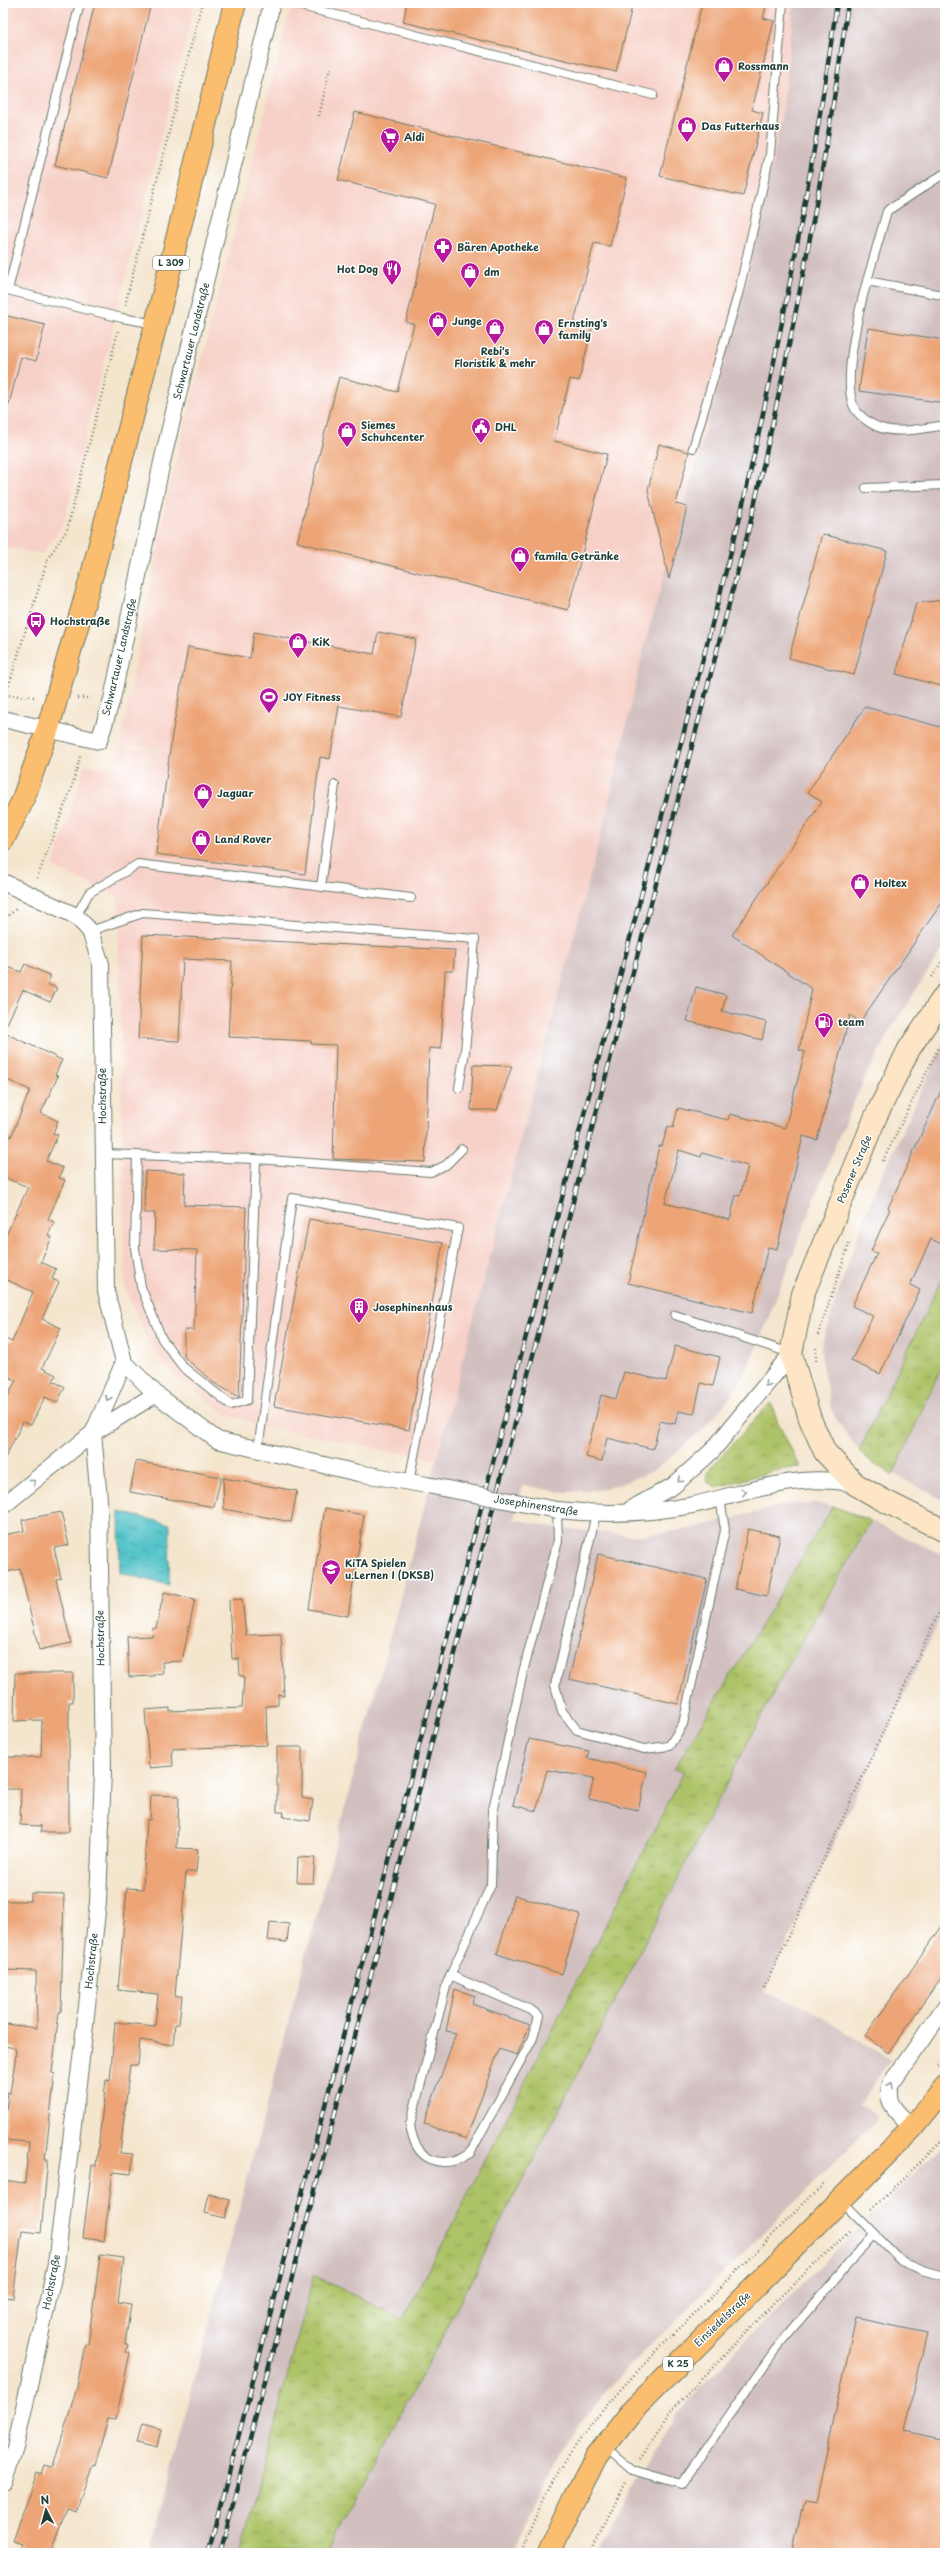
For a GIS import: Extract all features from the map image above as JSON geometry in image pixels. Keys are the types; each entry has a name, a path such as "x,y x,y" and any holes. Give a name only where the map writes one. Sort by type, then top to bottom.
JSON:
{"main road":[{"name":"L 309","path":"3,840 22,802 48,728 93,571 156,324 235,3"},
{"name":"Einsiedelstraße","path":"549,2553 576,2495 604,2447 634,2409 686,2354 912,2128 938,2100 945,2087"}],"street":[{"name":"Schwartauer Landstraße","path":"86,739 99,741 112,699 162,462 272,3"},
{"path":"3,719 48,728 86,739"},
{"name":"Hochstraße","path":"3,882 76,916 90,931 101,964 106,1292 124,1362 93,1433 99,1500 104,1771 98,1902 56,2264 15,2448 3,2481"},
{"name":"Posener Straße","path":"855,1484 825,1452 810,1420 792,1354 803,1294 876,1116 909,1049 945,995"},
{"name":"Posener Straße","path":"620,1515 674,1486 713,1450 792,1354"},
{"path":"3,1506 93,1433 156,1394 124,1362"},
{"name":"Josephinenstraße","path":"156,1394 218,1440 358,1473 557,1510 620,1515 692,1505 788,1481 812,1478 855,1484 881,1499 945,1531"},
{"path":"912,2128 889,2101 887,2094 891,2083 945,2007"}],"lane":[{"path":"80,3 5,289 122,318 156,324"},
{"path":"290,3 653,95"},
{"path":"693,448 739,291 770,154 783,3"},
{"path":"945,172 887,211 858,312 850,386 853,405 862,417 881,428 912,429 945,426"},
{"path":"867,281 942,296"},
{"path":"866,488 945,485"},
{"path":"321,886 335,785"},
{"path":"76,916 89,893 138,864 411,898"},
{"path":"90,931 143,914 475,939 465,1051 459,1088"},
{"path":"103,1154 256,1159 431,1172 446,1164 462,1149"},
{"path":"136,1155 135,1248 141,1287 162,1339 183,1367 231,1405 247,1400 256,1159"},
{"path":"258,1450 292,1198 458,1228 409,1482"},
{"path":"675,1315 792,1354"},
{"path":"596,1514 555,1685 562,1712 577,1730 644,1749 669,1746 683,1724 725,1530 720,1498"},
{"path":"450,1976 531,2010 539,2016 533,2038 470,2153 457,2161 437,2162 422,2154 412,2141 410,2125 450,1976 491,1884 493,1809 523,1672 558,1541 557,1510"},
{"path":"841,2200 901,2261 925,2271 945,2276"},
{"path":"604,2447 632,2470 681,2484 775,2350 874,2234"}],"path":[{"path":"3,706 48,558 67,530 202,3"},
{"path":"319,116 330,68"},
{"path":"30,894 71,789 86,739"},
{"path":"882,1162 942,1042"},
{"path":"818,1338 831,1292 852,1234"},
{"path":"815,1345 817,1364"},
{"path":"764,1988 945,1599"},
{"path":"591,2553 632,2470 673,2409 782,2295 945,2138"}],"shaded area":[{"path":"3,3 195,3 63,525 42,554 3,547"},
{"path":"292,3 794,3 782,117 743,298 645,643 607,811 438,1460 257,1425 226,1414 175,1376 150,1346 125,1288 118,897 53,867 85,765 117,767 120,746 285,764 120,744 168,493"},
{"path":"794,3 945,3 945,945 889,1032 864,1080 838,1138 761,1337 743,1378 728,1400 703,1429 669,1459 651,1472 623,1483 598,1490 561,1492 523,1485 514,1519 553,1527 636,1536 690,1529 787,1504 816,1503 852,1512 945,1556 945,1608 764,1992 810,2010 891,2060 860,2103 876,2116 875,2122 610,2386 578,2426 542,2485 514,2553 149,2553 607,811 645,643 743,298 782,117"},
{"path":"945,1045 945,1501 874,1464 851,1441 832,1412 822,1365 821,1347 837,1295 874,1192 936,1059"},
{"path":"945,2143 945,2553 597,2553 634,2480 677,2414 743,2343"}],"green space":[{"path":"945,1272 945,1359 893,1475 874,1464 859,1451"},
{"path":"771,1402 778,1423 800,1467 774,1471 717,1487 707,1482 708,1471"},
{"path":"833,1506 871,1521 782,1676 442,2337 343,2521 328,2553 241,2553 314,2275 403,2320 684,1772 674,1769"}],"water":[{"path":"119,1512 170,1524 169,1585 120,1573"}],"building":[{"path":"95,3 151,3 108,178 55,165"},
{"path":"407,3 633,3 616,72 403,22"},
{"path":"702,3 767,3 763,18 774,21 752,110 763,113 743,196 660,176"},
{"path":"355,112 627,178 610,246 594,243 574,323 592,328 579,381 570,379 554,441 607,454 568,610 297,542 339,377 397,392 414,324 406,322 435,204 338,180"},
{"path":"3,315 45,325 36,361 21,357 9,404 3,404"},
{"path":"868,328 945,340 945,403 859,391"},
{"path":"659,444 689,452 676,504 687,507 669,579 648,490"},
{"path":"822,534 887,551 854,675 789,658"},
{"path":"945,600 945,687 896,674 916,603"},
{"path":"254,632 374,654 378,632 416,639 401,717 339,706 330,759 320,757 305,874 156,854 172,735 188,647 250,658"},
{"path":"865,707 945,728 945,898 860,1022 850,1015 817,1140 803,1136 777,1249 768,1247 752,1313 628,1283 659,1146 662,1146 668,1126 673,1128 678,1108 728,1120 730,1114 785,1128 805,1052 799,1050 812,989 732,935 822,802 808,792","holes":["679,1150 701,1157 702,1153 748,1166 740,1196 736,1195 730,1220 665,1203"]},
{"path":"143,935 455,950 453,971 445,971 441,1049 429,1048 425,1162 333,1159 336,1045 311,1044 311,1041 228,1037 232,961 183,959 179,1041 138,1039"},
{"path":"25,964 51,976 47,984 57,988 50,1002 23,990 3,1032 3,965 21,972"},
{"path":"696,987 726,995 722,1011 766,1022 762,1040 687,1021"},
{"path":"3,1032 62,1060 55,1075 58,1076 41,1113 58,1121 53,1133 58,1135 46,1161 63,1168 59,1178 65,1180 48,1219 54,1222 48,1235 52,1237 41,1262 56,1269 52,1279 59,1282 42,1319 61,1328 42,1368 56,1375 53,1381 65,1387 57,1403 45,1397 31,1425 23,1422 3,1462 3,1406 16,1380 3,1375 3,1338 12,1342 33,1292 3,1278 3,1242 28,1187 3,1177 3,1133 11,1137 30,1090 3,1078"},
{"path":"473,1065 512,1066 497,1110 471,1110"},
{"path":"945,1082 945,1246 931,1239 910,1285 920,1290 880,1374 851,1361 873,1316 852,1306 877,1253 871,1251 890,1209 888,1208"},
{"path":"145,1171 185,1173 184,1205 246,1207 239,1397 214,1383 184,1357 184,1330 194,1330 197,1250 154,1249 155,1213 144,1213"},
{"name":"Josephinenhaus","path":"309,1219 443,1243 409,1430 274,1406"},
{"path":"675,1346 720,1357 713,1386 701,1383 694,1414 678,1411 675,1424 660,1421 653,1449 607,1438 602,1461 586,1457 601,1395 616,1399 624,1372 666,1381"},
{"path":"136,1461 221,1477 214,1507 130,1492"},
{"path":"223,1478 297,1491 291,1522 224,1509"},
{"path":"325,1508 364,1515 348,1616 309,1609"},
{"path":"61,1512 69,1545 54,1548 61,1578 56,1579 71,1643 39,1650 20,1569 3,1573 3,1535 24,1531 22,1520"},
{"path":"748,1529 780,1536 767,1596 735,1589"},
{"path":"598,1554 707,1579 678,1704 569,1679"},
{"path":"164,1592 195,1599 182,1661 162,1662 163,1673 154,1674 154,1676 129,1677 127,1637 153,1636 152,1629 156,1628"},
{"path":"242,1599 246,1635 281,1634 284,1696 278,1694 278,1705 266,1706 267,1745 172,1749 173,1766 149,1768 145,1710 170,1708 170,1711 242,1708 244,1676 240,1676 239,1658 232,1659 229,1600"},
{"path":"15,1673 73,1673 73,1702 69,1702 69,1832 41,1832 41,1826 20,1825 21,1789 3,1789 3,1757 41,1757 42,1720 14,1721"},
{"path":"529,1739 589,1751 587,1758 647,1772 638,1810 589,1799 594,1778 547,1770 536,1811 513,1805"},
{"path":"277,1747 302,1747 302,1798 313,1800 310,1821 283,1817 284,1812 277,1812"},
{"path":"151,1795 179,1796 177,1848 198,1849 196,1872 186,1872 175,1996 182,1996 179,2024 175,2024 173,2045 140,2040 138,2065 130,2065 120,2153 133,2154 131,2174 113,2172 104,2241 83,2238 92,2165 96,2166 106,2080 110,2081 115,2022 155,2026 158,1994 118,1990 127,1888 143,1889 147,1819 150,1820"},
{"path":"298,1857 315,1858 313,1883 297,1883"},
{"path":"31,1893 64,1894 61,2012 59,2012 52,2073 55,2074 45,2159 48,2159 41,2233 22,2231 13,2298 3,2297 3,2180 25,2183 29,2142 3,2140 8,2092 10,2093 16,2054 15,2048 4,2046 6,2024 37,2028 36,1971 3,1970 3,1901 31,1901"},
{"path":"515,1895 580,1915 562,1974 497,1954"},
{"path":"270,1922 289,1924 287,1942 268,1940"},
{"path":"945,1922 945,1972 888,2053 865,2036"},
{"path":"455,1989 475,1996 472,2004 530,2025 517,2055 499,2049 466,2139 424,2124 456,2033 446,2031"},
{"path":"209,2194 230,2200 225,2218 205,2213"},
{"path":"100,2255 124,2258 118,2302 131,2304 125,2344 128,2344 126,2352 130,2353 116,2419 108,2418 95,2465 93,2464 76,2510 67,2507 50,2553 18,2553 22,2544 12,2541 37,2472 42,2474 45,2465 53,2467 77,2387 85,2344 88,2344"},
{"path":"856,2318 927,2333 905,2432 945,2441 945,2553 792,2553 804,2500 816,2502"},
{"path":"142,2424 161,2429 157,2447 137,2442"}],"railway":[{"path":"208,2553 739,521 768,392 794,263 817,134 837,3"},
{"path":"220,2553 750,524 779,394 805,265 839,69 848,3"}],"place":[{"name":"Rossmann","path":"724,83"},
{"name":"Das Futterhaus","path":"687,143"},
{"name":"Aldi","path":"390,154"},
{"name":"Bären Apotheke","path":"443,264"},
{"name":"Hot Dog","path":"392,286"},
{"name":"dm","path":"470,289"},
{"name":"Junge","path":"438,338"},
{"name":"Rebi's Floristik & mehr","path":"495,345"},
{"name":"Ernsting's family","path":"544,346"},
{"name":"DHL","path":"481,444"},
{"name":"Siemes Schuhcenter","path":"347,448"},
{"name":"famila Getränke","path":"520,573"},
{"name":"Hochstraße","path":"36,638"},
{"name":"KiK","path":"298,659"},
{"name":"JOY Fitness","path":"269,714"},
{"name":"Jaguar","path":"203,810"},
{"name":"Land Rover","path":"201,856"},
{"name":"Holtex","path":"860,900"},
{"name":"team","path":"824,1039"},
{"name":"Josephinenhaus","path":"359,1324"},
{"name":"KiTA Spielen u.Lernen I (DKSB)","path":"331,1586"}]}
